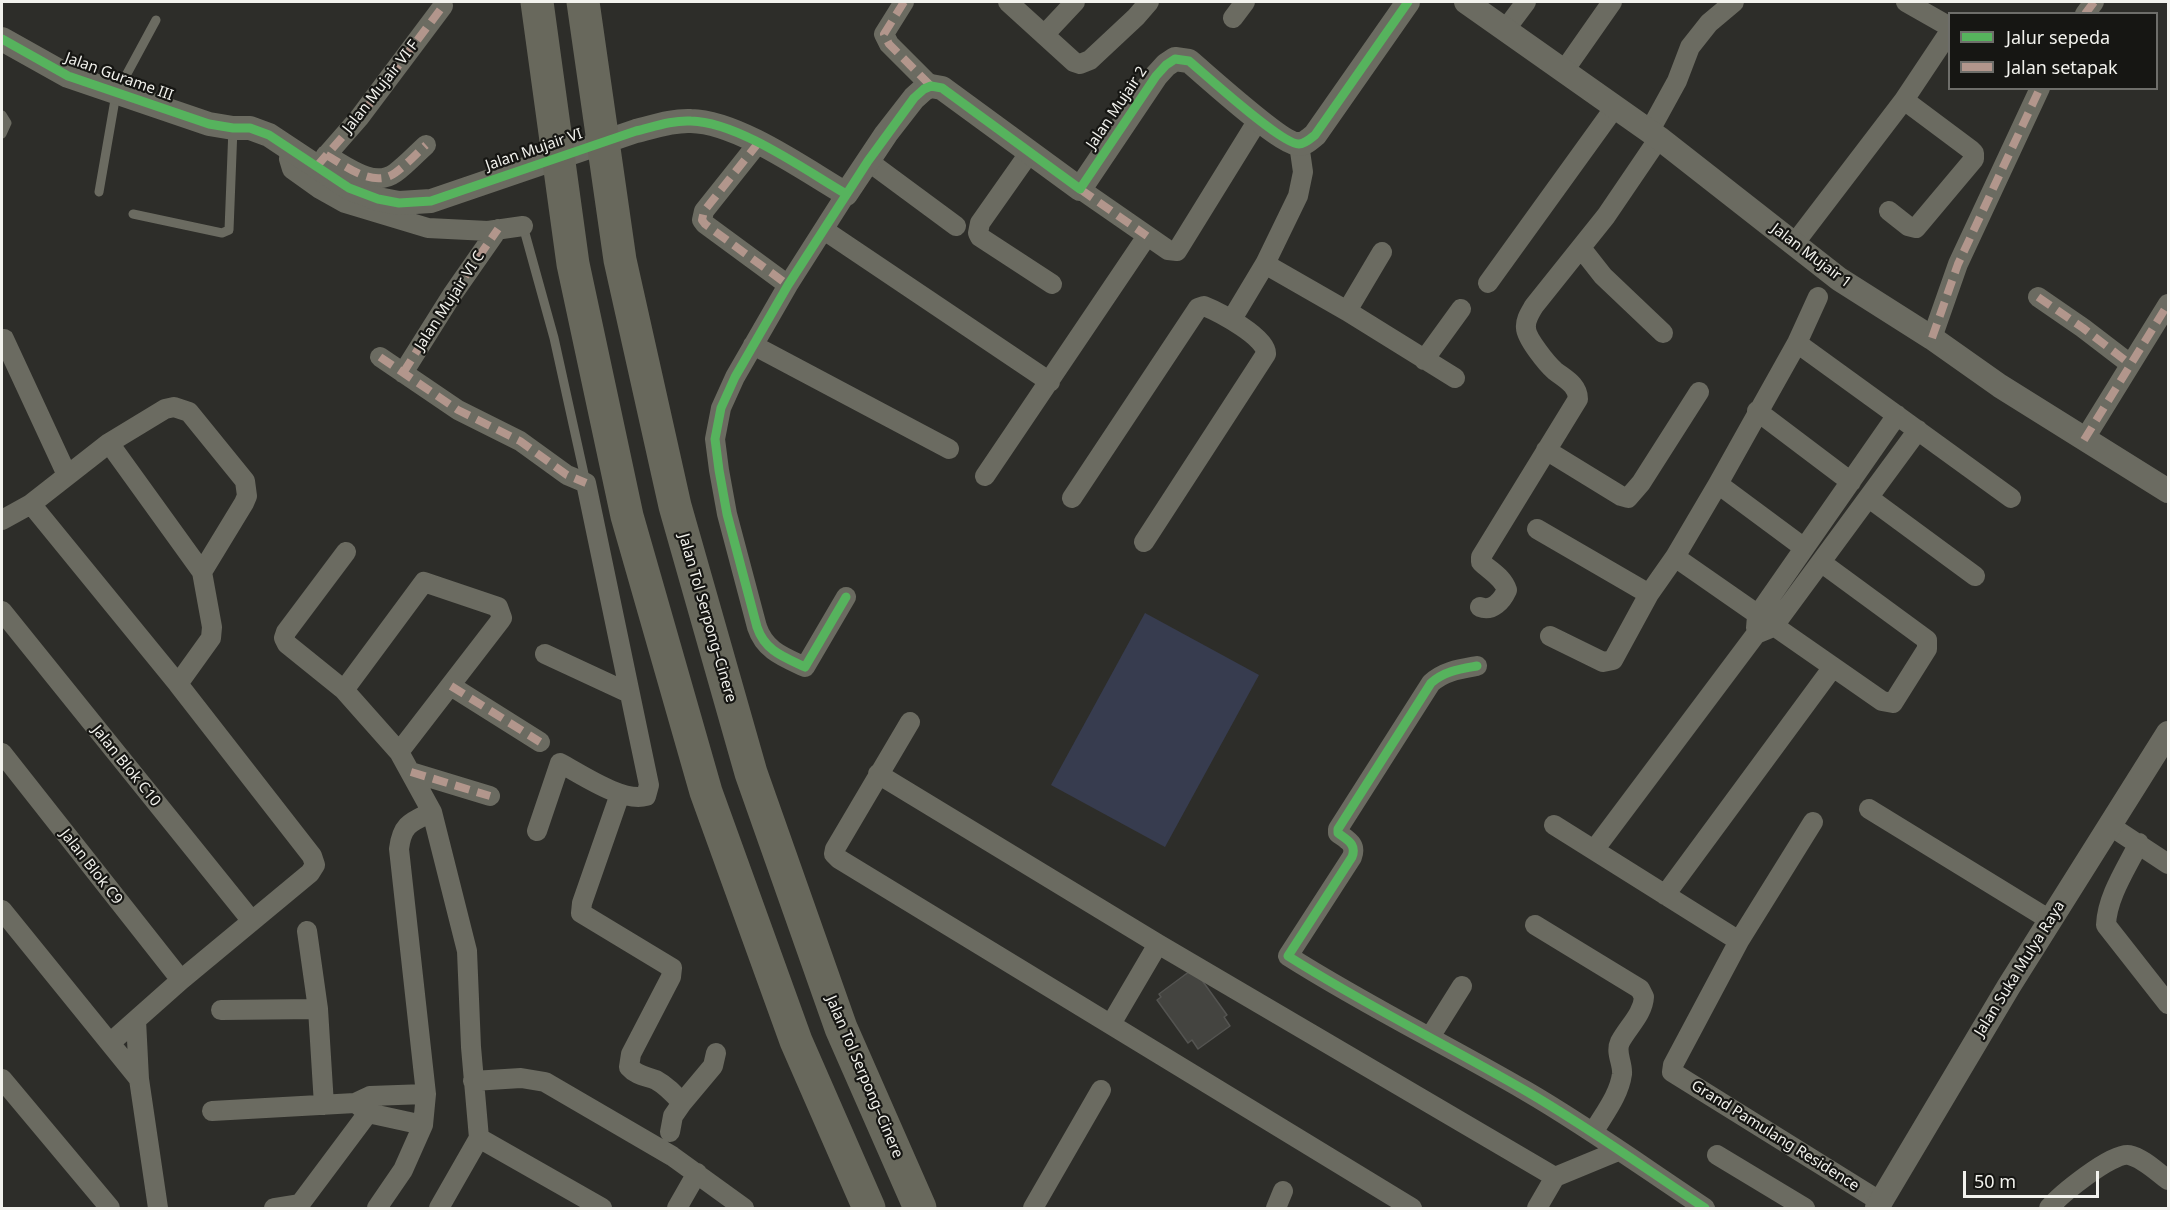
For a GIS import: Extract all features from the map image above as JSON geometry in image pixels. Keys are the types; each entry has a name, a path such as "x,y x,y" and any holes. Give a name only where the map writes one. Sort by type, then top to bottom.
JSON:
{"highway":[{"path":"537,2 573,264 627,516 706,792 796,1041 869,1209"},
{"name":"Jalan Tol Serpong–Cinere","path":"583,2 620,260 675,506 751,773 841,1028 920,1209"}],"street":[{"path":"904,2 884,34 889,45 931,86"},
{"path":"1008,2 1074,62 1083,64 1136,17 1149,2"},
{"path":"1044,35 1075,2"},
{"path":"1233,18 1245,2"},
{"path":"1232,319 1266,264 1298,196 1303,171 1299,144 1315,135 1408,2"},
{"name":"Jalan Mujair 1","path":"1466,2 1654,135 1839,279 2084,440 2169,491"},
{"path":"1505,30 1526,2"},
{"path":"1563,72 1612,2"},
{"path":"1480,607 1485,609 1493,607 1507,590 1500,578 1481,562 1481,556 1578,399 1575,387 1552,368 1531,341 1526,331 1526,321 1534,306 1606,216 1654,135 1690,47 1709,22 1734,2"},
{"path":"1906,2 1948,28"},
{"name":"Jalan Mujair VI F","path":"321,160 359,118 443,6"},
{"path":"1794,244 1904,100 1948,32"},
{"name":"Jalan Gurame III","path":"2,39 68,76 116,94 209,124 250,130"},
{"name":"Jalan Mujair 2","path":"1080,189 1156,76 1175,59 1189,61 1258,120 1291,142 1299,144"},
{"path":"846,597 805,667 774,652 760,638 727,514 715,439 721,408 753,345 788,285 868,161 914,98 931,86 942,88 1080,189 1171,251 1178,249 1258,120"},
{"path":"1932,338 1958,264 2039,90"},
{"path":"1889,211 1908,226 1916,228 1974,159 1974,153 1971,150 1904,100"},
{"path":"1488,283 1615,107"},
{"name":"Jalan Mujair VI","path":"250,130 290,150 321,160 349,188 378,199 399,203 431,201 636,131 662,124 691,121 717,125 759,142 846,194"},
{"path":"759,142 704,211 702,220 788,285"},
{"path":"321,160 373,178 393,175 426,145"},
{"path":"290,150 289,159 292,169 345,203 428,228 498,230 524,226"},
{"path":"1030,152 980,223 978,235 1052,284"},
{"path":"868,161 956,226"},
{"name":"Jalan Mujair VI C","path":"403,373 452,295 498,230"},
{"path":"824,230 1050,381"},
{"path":"985,476 1147,236"},
{"path":"1581,248 1603,276 1663,333"},
{"path":"1347,311 1382,252"},
{"path":"1266,264 1455,378"},
{"path":"1550,636 1603,662 1609,663 1613,660 1649,594 1675,557 1718,484 1756,411 1797,343 1818,297"},
{"path":"2037,297 2084,328 2130,364"},
{"path":"2084,440 2169,304"},
{"path":"1072,498 1198,308 1204,306 1232,319 1264,344 1266,354 1144,542"},
{"path":"1424,360 1461,309"},
{"path":"4,339 67,475"},
{"path":"1797,343 2010,498"},
{"path":"753,345 949,449"},
{"path":"380,357 458,410 520,441 567,475 586,483 649,784 646,796 639,798 620,795 560,763 537,831"},
{"path":"1546,450 1621,496 1628,498 1641,483 1699,392"},
{"path":"2,520 31,504 109,443 165,409 174,407 182,409 189,412 245,481 247,496 202,572"},
{"path":"1756,411 1851,482"},
{"path":"1762,626 1803,547 1897,415"},
{"path":"1594,850 1762,626 1822,563 1918,430"},
{"path":"109,443 202,572 212,627 211,638 178,684"},
{"path":"1718,484 1803,547"},
{"path":"1869,498 1975,576"},
{"path":"31,504 178,684 312,856 315,865 310,873 251,920 110,1043"},
{"path":"1537,529 1649,594"},
{"path":"346,552 286,632 284,638 287,644 344,690 399,752 432,812 467,951 478,1138 439,1209"},
{"path":"1675,557 1762,626 1833,667 1882,701 1890,704 1928,644 1925,637 1822,563"},
{"path":"344,690 424,582 498,607 502,614 500,621 399,752"},
{"name":"Jalan Blok C10","path":"2,611 251,920"},
{"path":"545,654 629,693"},
{"path":"1477,666 1448,672 1431,683 1396,736 1338,829 1338,833 1351,842 1352,857 1288,956 1352,995 1529,1092 1706,1209"},
{"path":"1665,895 1833,667"},
{"path":"451,686 540,742"},
{"path":"910,722 835,849 834,854 838,859 1412,1209"},
{"name":"Jalan Suka Mulya Raya","path":"1879,1205 2109,825 2162,757 2169,733"},
{"name":"Jalan Blok C9","path":"3,757 181,980"},
{"path":"411,772 490,796"},
{"path":"878,774 1158,944 1555,1177"},
{"path":"620,795 582,903 581,913 672,968 671,977 658,998 654,1012 631,1054 629,1067 635,1074 655,1080 669,1088 682,1103"},
{"path":"1869,809 2050,920"},
{"path":"377,1209 403,1170 423,1125 426,1094 399,849 401,834 405,828 411,822 432,812"},
{"path":"1554,825 1725,930 1739,941 1813,822"},
{"path":"2109,825 2169,864"},
{"path":"2139,843 2112,897 2107,912 2106,926 2169,1004"},
{"path":"2,910 139,1079"},
{"path":"1535,925 1640,989 1644,997 1642,1008 1619,1044 1618,1055 1622,1071 1617,1092 1593,1133"},
{"path":"307,931 318,1009 324,1105"},
{"name":"Grand Pamulang Residence","path":"1739,941 1672,1069 1676,1075 1879,1205"},
{"path":"1111,1024 1158,944"},
{"path":"1430,1036 1462,986"},
{"path":"221,1010 318,1009"},
{"path":"136,1020 139,1079 158,1209"},
{"path":"670,1132 673,1116 713,1066 716,1053"},
{"path":"473,1081 521,1078 545,1082 697,1173 744,1209"},
{"path":"2,1079 110,1209"},
{"path":"1033,1209 1101,1090"},
{"path":"212,1111 365,1104 426,1094"},
{"path":"365,1104 423,1125"},
{"path":"274,1209 298,1206 365,1104"},
{"path":"478,1138 571,1201 602,1209"},
{"path":"1537,1209 1555,1177 1618,1151"},
{"path":"1717,1155 1805,1209"},
{"path":"2049,1209 2060,1196 2117,1156 2129,1155 2139,1159 2169,1180"},
{"path":"677,1209 697,1173"}],"lane":[{"path":"99,192 116,94 156,20"},
{"path":"2,114 7,123 2,134"},
{"path":"133,214 222,233 229,230 250,130"},
{"path":"524,226 554,338 586,483"}],"shaded area":[{"path":"1145,613 1259,675 1165,847 1051,785"}],"building":[{"path":"1190,971 1196,972 1227,1015 1224,1017 1230,1026 1198,1049 1192,1040 1188,1043 1157,1000 1161,997 1159,994"}],"marked path":[{"path":"904,2 884,34 889,44 931,86"},
{"path":"2086,12 2094,2"},
{"path":"317,166 359,118 443,6"},
{"path":"1932,338 1958,264 2039,90"},
{"path":"759,142 704,211 702,220 788,285"},
{"path":"326,155 359,174 378,178 395,173 426,145"},
{"path":"1080,189 1147,236"},
{"path":"403,373 452,295 498,229"},
{"path":"2038,297 2130,364"},
{"path":"2084,440 2168,304"},
{"path":"380,357 458,410 520,441 567,475 586,483"},
{"path":"451,686 540,742"},
{"path":"411,772 490,796"}],"cycle path":[{"path":"846,597 805,667 776,652 765,642 757,627 727,514 715,439 721,408 735,377 788,285 868,161 914,98 931,86 942,88 1080,189 1156,76 1175,59 1189,61 1277,133 1299,144 1305,142 1315,135 1408,2"},
{"path":"2,39 68,76 209,124 250,128 269,135 349,188 378,199 399,203 431,201 636,131 684,121 709,123 750,138 846,194"},
{"path":"1477,666 1447,673 1431,683 1338,829 1338,833 1352,846 1352,857 1288,956 1549,1105 1705,1208"}]}
